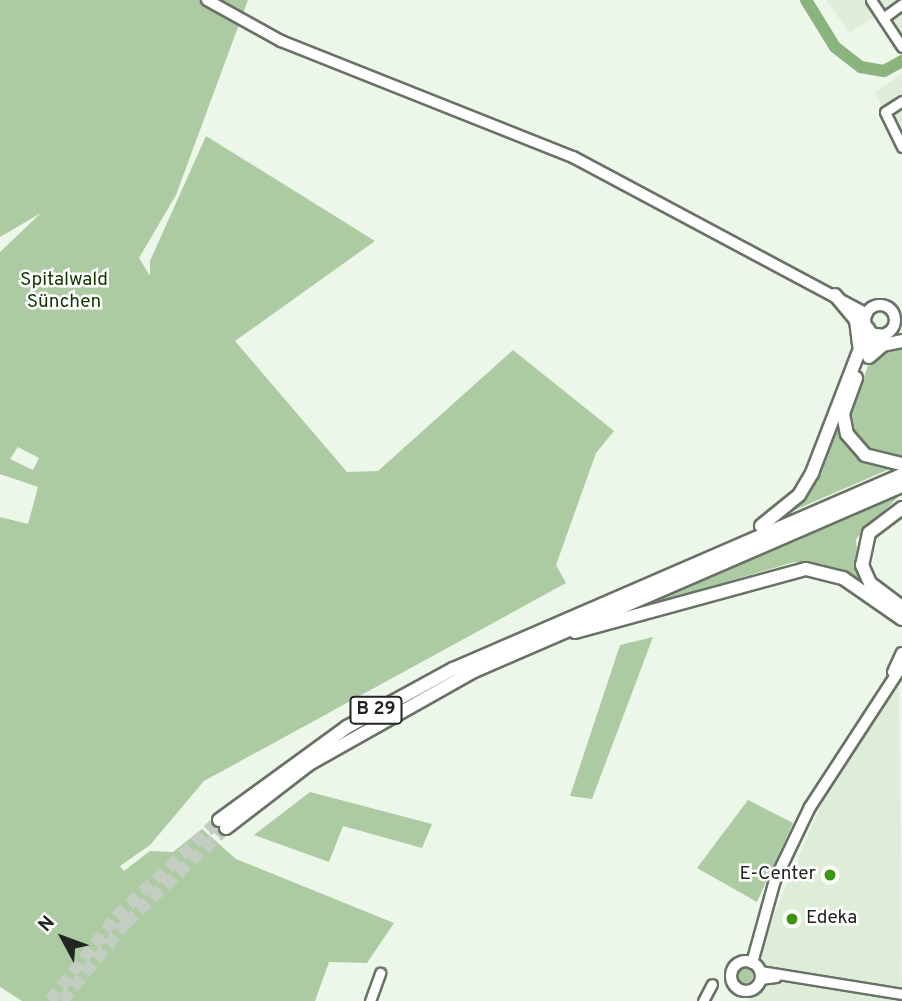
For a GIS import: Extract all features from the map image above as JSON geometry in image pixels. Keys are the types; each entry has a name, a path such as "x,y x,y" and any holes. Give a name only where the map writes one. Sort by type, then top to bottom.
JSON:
{"highway":[{"path":"835,295 859,328 858,364 845,403 847,434 865,455 902,464"},
{"path":"728,546 799,495 858,364 887,329"},
{"path":"858,364 883,345 902,341"},
{"name":"B 29","path":"902,475 728,546 395,699 300,757 223,824 309,764 381,719 540,639 902,486"},
{"path":"902,508 869,533 862,565 876,588 902,607"},
{"path":"540,639 806,569 843,579 902,619"}],"main road":[{"path":"207,0 281,41 539,143 835,295 887,329 902,334"},
{"path":"867,314 887,307 887,329"},
{"path":"888,684 902,653"},
{"path":"740,995 754,969 764,912 810,807 902,666"},
{"path":"740,995 731,973 754,969"}],"street":[{"path":"871,0 902,47"},
{"path":"883,18 901,8"},
{"path":"902,101 885,112 902,147"},
{"path":"754,969 785,977 902,994"},
{"path":"370,1001 380,973"},
{"path":"703,1001 712,984"}],"shaded area":[{"path":"826,0 902,0 902,54 876,16 850,33"},
{"path":"902,73 902,142 875,93"},
{"path":"899,684 902,1001 748,1001 758,952 825,796"}],"green space":[{"name":"Spitalwald Sünchen","path":"0,0 248,0 176,195 139,258 150,276 150,261 206,136 375,241 235,341 347,472 378,471 513,350 614,431 596,453 556,565 566,583 204,781 150,845 120,866 124,871 150,851 173,852 202,829 236,859 394,923 367,963 329,962 315,1001 22,1001 0,987 0,517 28,524 38,487 0,474 0,252 41,213 0,237","holes":["18,447 39,458 33,470 10,459"]},
{"path":"902,344 902,461 868,453 847,424 869,363 877,352"},
{"path":"839,418 870,461 892,468 783,515 810,487"},
{"path":"902,493 856,539 859,580 822,564 794,562 603,618"},
{"path":"653,637 592,799 570,796 620,645"},
{"path":"310,792 432,824 422,848 343,826 329,862 254,835"},
{"path":"748,800 793,823 757,902 697,868"},
{"path":"745,967 751,969 751,981 745,983 739,981 737,975 739,969"}],"waterway":[{"path":"806,0 835,47 861,67 884,71 902,61"}],"tunnel":[{"path":"50,1001 116,917 219,820"},
{"path":"62,1001 126,923 226,828"}],"place":[{"name":"E-Center","path":"830,875"},
{"name":"Edeka","path":"792,919"}]}
